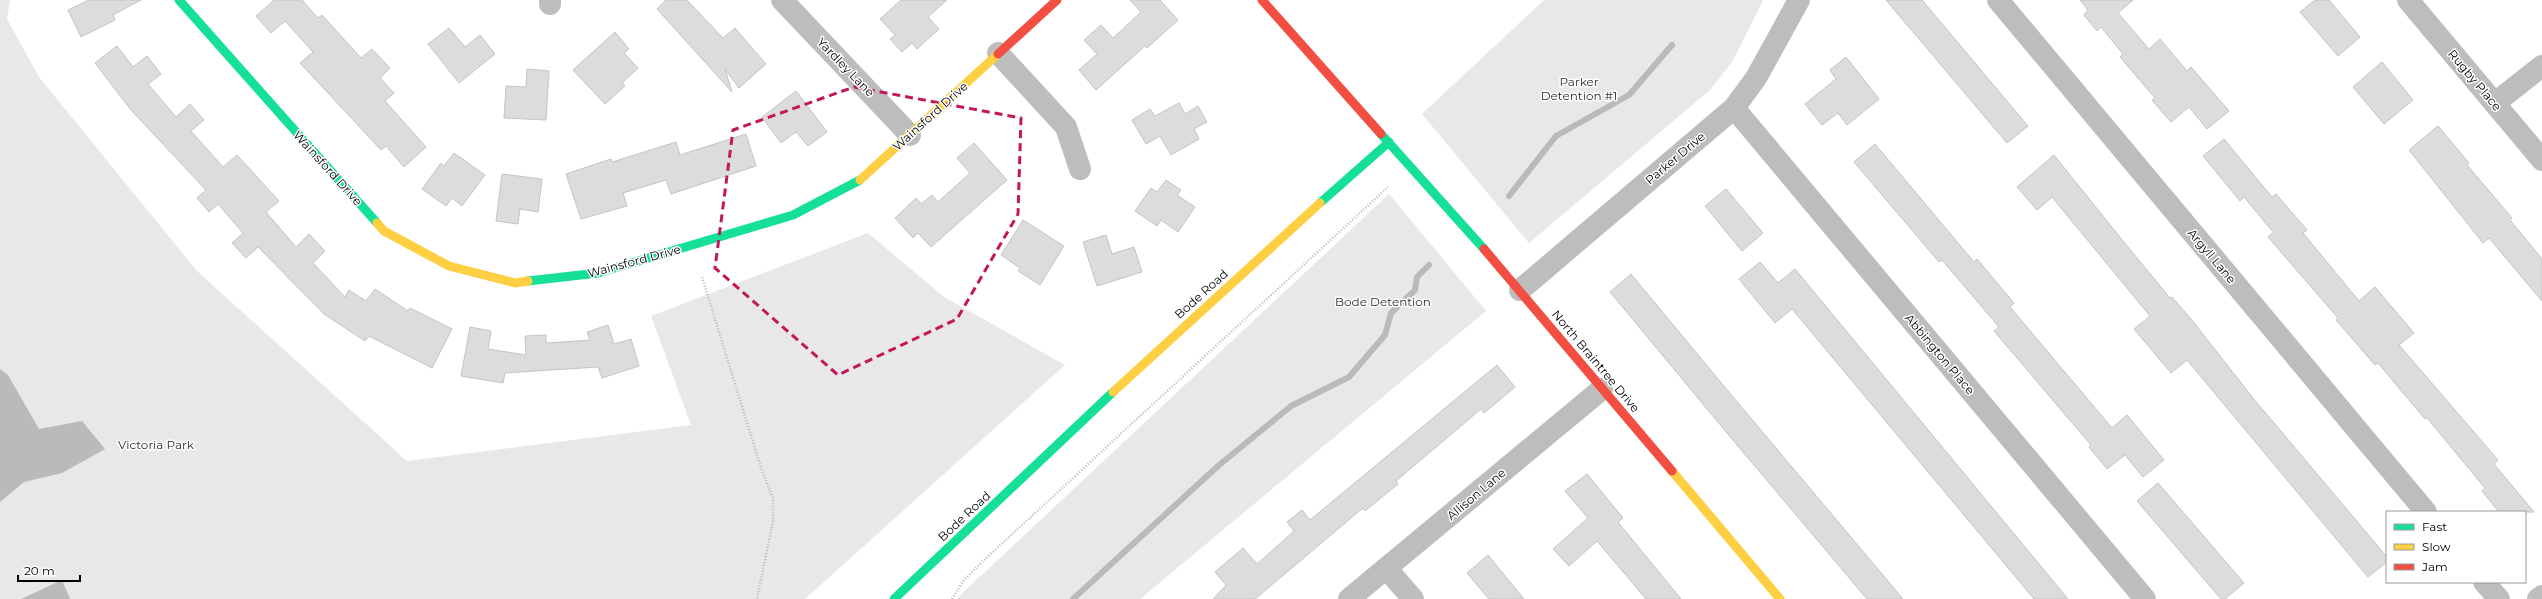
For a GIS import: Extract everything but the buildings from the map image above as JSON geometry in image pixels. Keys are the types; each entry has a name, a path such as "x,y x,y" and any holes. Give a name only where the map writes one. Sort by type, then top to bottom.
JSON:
{"street":[{"name":"Wainsford Drive","path":"179,0 384,231 449,266 515,283 598,273 793,215 860,180 1057,0"},
{"name":"Yardley Lane","path":"782,0 910,135"},
{"path":"1262,0 1389,142"},
{"name":"Parker Drive","path":"1520,290 1734,108 1756,78 1799,0"},
{"name":"Argyll Lane","path":"1998,0 2425,511"},
{"name":"Rugby Place","path":"2408,0 2542,160"},
{"path":"998,53 1066,128 1080,169"},
{"path":"2495,103 2542,66"},
{"name":"Abbington Place","path":"1734,108 2145,599"},
{"name":"North Braintree Drive","path":"1389,142 1520,290 1780,599"},
{"name":"Bode Road","path":"894,599 1175,333 1389,142"},
{"name":"Allison Lane","path":"1349,599 1602,389"},
{"path":"1386,568 1413,599"},
{"path":"2485,583 2499,599"},
{"path":"2538,599 2542,596"}],"path":[{"path":"952,599 964,580 982,562 1388,187"},
{"path":"702,277 762,470 773,498 773,521 757,599"}],"highlighted area":[{"path":"854,87 1021,118 1018,214 957,319 838,375 715,268 733,130"}],"green space":[{"name":"Victoria Park","path":"0,0 10,0 7,19 39,77 197,271 407,461 691,425 651,316 868,233 944,297 1065,365 805,599 0,599"},
{"name":"Parker Detention #1","path":"1544,0 1763,0 1732,62 1710,90 1529,243 1422,114"},
{"name":"Bode Detention","path":"1389,194 1486,311 1140,599 956,599"}],"shaded area":[{"path":"0,369 8,375 39,429 82,421 105,449 62,473 24,482 0,502"},
{"path":"62,580 70,599 21,599"}],"waterway":[{"path":"1509,196 1556,136 1629,95 1672,45"},
{"path":"1073,599 1218,466 1291,406 1349,377 1385,335 1391,313 1415,290 1417,277 1429,265"}],"traffic: fast":[{"path":"179,0 377,223"},
{"path":"1381,134 1484,249"},
{"path":"1320,203 1389,142"},
{"path":"528,281 598,273 793,215 860,180"},
{"path":"894,599 1113,392"}],"traffic: slow":[{"path":"860,180 998,54"},
{"path":"1113,392 1320,203"},
{"path":"377,223 384,231 449,266 515,283 528,281"},
{"path":"1672,471 1780,599"}],"traffic: jam":[{"path":"998,54 1057,0"},
{"path":"1262,0 1381,134"},
{"path":"1484,249 1672,471"}]}
